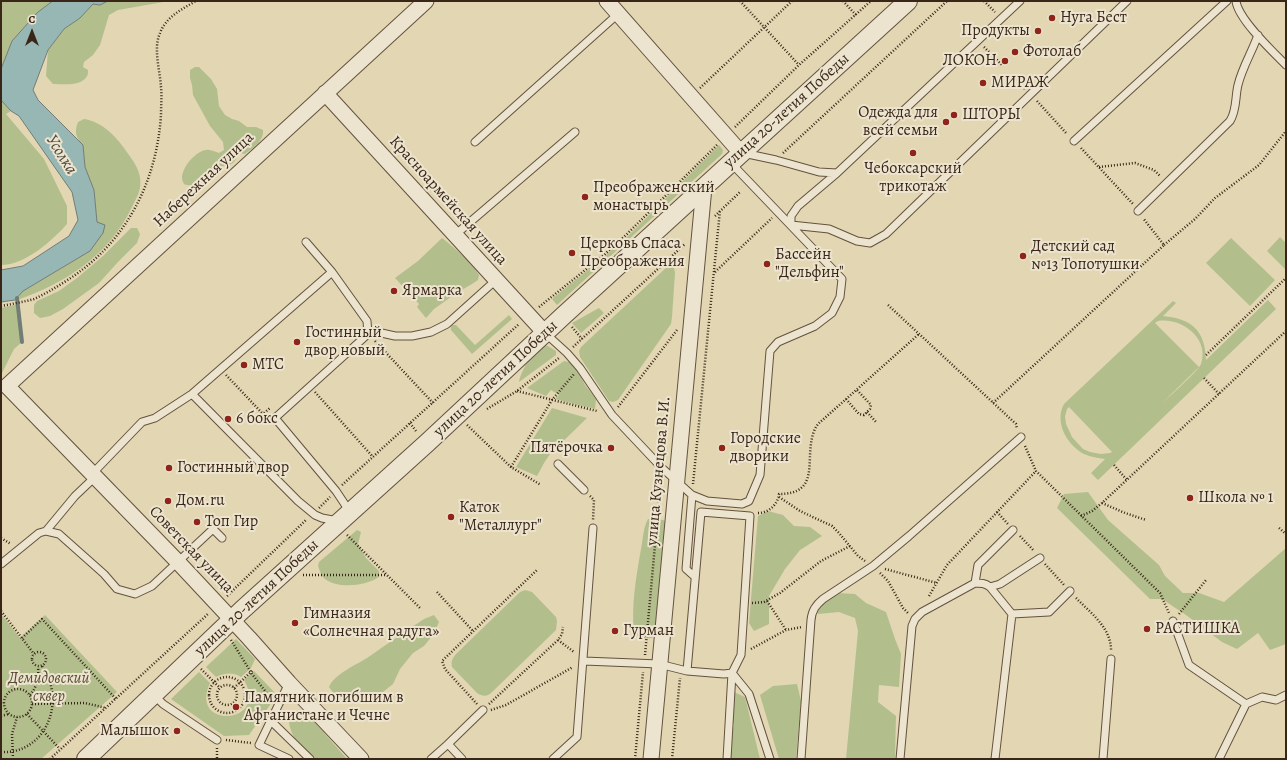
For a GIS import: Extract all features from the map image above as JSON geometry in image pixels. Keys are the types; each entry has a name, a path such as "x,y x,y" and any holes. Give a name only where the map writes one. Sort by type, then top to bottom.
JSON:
{"street":[{"name":"Набережная улица","path":"7,386 426,1"},
{"path":"607,1 690,97 726,136 736,158"},
{"name":"улица 20-летия Победы","path":"86,759 232,620 345,522 545,333 908,1"},
{"name":"Красноармейская улица","path":"325,93 545,333"},
{"name":"улица Кузнецова В.И.","path":"651,759 704,187"},
{"name":"Советская улица","path":"7,386 177,561 361,759"}],"lane":[{"path":"791,225 791,216 798,206 837,174 1020,1"},
{"path":"791,225 828,229 857,241 870,243 886,234 1127,1"},
{"path":"1074,141 1227,1"},
{"path":"1236,1 1236,5 1242,16 1286,65"},
{"path":"475,142 618,14"},
{"path":"1138,211 1230,121 1234,115 1238,85 1258,35"},
{"path":"455,236 575,132"},
{"path":"736,158 776,160 819,172 837,174"},
{"path":"545,333 567,353 580,368 612,415 662,468 692,495 707,501 742,504 749,501 760,475 770,351 778,342 815,326 832,313 840,297 842,279 778,212 736,158"},
{"path":"306,242 332,272 367,321 368,334"},
{"path":"46,531 74,496 142,422 155,418 192,394 332,272"},
{"path":"192,394 298,501 322,518 345,522 336,491 275,418 368,334 378,332 395,336 412,336 431,332 447,324 496,280"},
{"path":"801,759 812,611 816,604 873,566 1021,437"},
{"path":"558,464 584,490"},
{"path":"692,495 686,569 696,577"},
{"path":"684,670 696,577 701,512 750,516 741,655 732,673 727,759"},
{"path":"553,759 578,737 592,528"},
{"path":"1,564 39,533 46,531 59,534 69,541 104,574 117,589 135,594 152,586 213,529 222,538"},
{"path":"975,583 978,565 1013,530"},
{"path":"990,587 1000,584 1040,558"},
{"path":"900,759 912,626 915,619 922,612 975,583 986,584 990,587 1012,614 995,759"},
{"path":"1012,614 1049,612 1070,591"},
{"path":"1172,621 1189,665 1246,704"},
{"path":"1103,759 1110,659"},
{"path":"584,660 660,664 684,670 724,674 732,673"},
{"path":"732,673 749,694 770,759"},
{"path":"289,683 276,707 259,745 289,759"},
{"path":"153,695 163,704 217,740"},
{"path":"1219,759 1246,704 1262,697 1276,700 1286,695"},
{"path":"431,759 483,710"},
{"path":"271,721 310,759"},
{"path":"448,744 462,759"}],"path":[{"path":"1,306 20,303 49,292 79,273 109,246 121,230 142,195 157,146 160,123 161,89 158,38 164,25 173,15 196,1"},
{"path":"740,1 799,65"},
{"path":"690,97 792,1"},
{"path":"843,1 856,15"},
{"path":"223,600 336,491 528,316 604,255 627,234 799,65 871,1"},
{"path":"781,155 947,1"},
{"path":"984,1 1001,19"},
{"path":"978,41 1002,65"},
{"path":"1036,101 1045,110"},
{"path":"993,403 1195,219 1215,198 1259,165 1286,131"},
{"path":"1099,167 1134,163 1154,170 1167,183"},
{"path":"1107,176 1138,211 1164,246"},
{"path":"713,217 740,192"},
{"path":"692,495 720,210"},
{"path":"714,272 778,212"},
{"path":"481,412 517,391 567,353 686,244 685,252"},
{"path":"1206,355 1286,278"},
{"path":"549,299 552,303"},
{"path":"888,305 1007,417"},
{"path":"570,325 582,339"},
{"path":"517,391 612,415 677,330 676,338"},
{"path":"1081,516 1092,511 1102,503 1286,331"},
{"path":"368,334 433,403"},
{"path":"780,495 792,493 804,485 808,480 810,470 811,440 813,431 818,424 919,334"},
{"path":"511,467 552,400 580,368"},
{"path":"220,369 263,414"},
{"path":"1204,378 1219,394"},
{"path":"310,386 373,457"},
{"path":"846,399 860,414 864,415 870,409 871,405 857,390"},
{"path":"635,759 670,393"},
{"path":"867,412 876,422"},
{"path":"410,423 416,431"},
{"path":"468,426 511,467 541,485"},
{"path":"1030,458 1036,471 1160,593 1172,621 1206,580"},
{"path":"1114,465 1127,480"},
{"path":"922,612 947,565 1036,471"},
{"path":"762,513 775,505 780,495"},
{"path":"780,495 800,511 832,526 858,556 873,566 888,581 903,608 915,619"},
{"path":"593,509 594,500"},
{"path":"1102,503 1125,514 1146,520"},
{"path":"345,522 387,575 420,608"},
{"path":"1279,528 1286,534"},
{"path":"1025,541 1031,548"},
{"path":"786,630 766,602 821,561 850,546"},
{"path":"873,566 937,583"},
{"path":"306,569 300,575 387,575"},
{"path":"538,569 446,656 442,661 444,669 483,710 490,710 506,705 584,660 558,640"},
{"path":"1056,576 1103,626 1111,642"},
{"path":"436,592 473,631"},
{"path":"50,759 213,609"},
{"path":"1,611 34,654"},
{"path":"22,638 42,619 116,699"},
{"path":"741,655 793,627 811,626"},
{"path":"483,710 558,640 562,634 563,627"},
{"path":"231,640 276,707"},
{"path":"39,652 45,655 46,662 42,666 38,666 32,662 32,657 34,654 39,652"},
{"path":"30,695 36,687 38,666"},
{"path":"1,752 12,752 32,744 43,731 51,715 51,686 42,666"},
{"path":"202,670 220,688"},
{"path":"672,759 684,670"},
{"path":"234,688 252,671"},
{"path":"228,677 235,678 240,682 244,687 245,699 238,710 227,713 217,710 210,701 210,690 214,682 228,677"},
{"path":"229,685 234,688 237,692 237,699 233,704 226,706 220,703 217,698 217,694 220,688 229,685"},
{"path":"1,716 9,714 17,717 27,714 32,704 30,695 25,690 12,690 8,692 4,701 6,710 9,714"},
{"path":"32,704 85,703 106,708"},
{"path":"27,714 60,749"},
{"path":"13,759 12,734 17,717"},
{"path":"217,740 249,742 259,745"}],"green space":[{"path":"1,1 53,1 37,13 12,41 1,69"},
{"path":"108,1 169,1 118,10 109,15 100,45 93,55 84,62 83,67 88,70 88,75 84,80 72,84 53,84 46,76 48,50 64,29 80,18 93,4 100,5"},
{"path":"195,67 199,67 211,79 217,89 219,106 225,115 239,121 247,127 256,127 263,130 263,134 262,138 257,144 245,154 240,153 233,163 218,168 207,180 202,183 190,185 184,184 182,178 184,169 190,160 202,151 209,150 219,153 224,150 223,142 210,126 193,95 190,70"},
{"path":"1,99 11,111 6,114 44,159 67,206 67,224 54,238 28,257 10,264 1,265"},
{"path":"84,119 90,120 108,130 133,160 139,174 139,193 123,224 99,253 69,276 17,300 23,291 90,251 97,222 94,190 85,167 83,145 77,137 76,132 78,122"},
{"path":"719,145 723,150 722,154 557,305 552,299 629,235"},
{"path":"131,228 137,228 140,234 137,243 99,283 63,309 50,316 40,318 34,313 34,305 37,301 59,291 77,278 103,256"},
{"path":"1280,237 1286,243 1286,270 1267,251"},
{"path":"442,238 472,265 479,275 478,280 434,309 426,318 417,307 419,304 395,278 418,261"},
{"path":"1231,238 1275,280 1250,306 1206,263"},
{"path":"668,266 674,268 675,273 671,324 618,400 613,402 609,401 580,357 579,351 581,347"},
{"path":"1268,300 1276,309 1098,480 1091,473 1105,459 1084,454 1072,445 1061,425 1061,411 1064,404 1173,301 1176,303 1163,316 1189,323 1200,334 1205,350 1206,360","holes":["1158,321 1167,321 1185,326 1198,338 1203,355 1199,367 1155,323","1199,367 1183,384 1161,404","1069,407 1112,452 1101,454 1090,452 1083,449 1072,437 1066,424 1065,416"]},
{"path":"18,304 22,342 14,349 1,375 1,308"},
{"path":"599,308 604,313 581,333 572,323"},
{"path":"509,315 512,319 472,354 451,330 452,325 456,325 475,345"},
{"path":"546,345 556,351 556,355 519,382 522,372 529,360 541,347"},
{"path":"564,361 569,362 579,373 585,385 596,399 595,409 555,399 559,395 551,390 546,396 527,388"},
{"path":"552,408 587,418 550,454 537,476 516,467"},
{"path":"1088,492 1108,520 1159,565 1165,576 1183,593 1199,593 1224,602 1286,548 1286,644 1270,650 1258,633 1237,649 1222,642 1162,599 1150,599 1057,508 1064,494"},
{"path":"768,511 783,515 794,526 810,527 822,536 800,550 785,569 769,596 769,624 754,631 749,623 758,516"},
{"path":"648,519 664,520 666,524 655,635 652,638 640,637 634,633 633,623 634,591 637,570 644,530"},
{"path":"357,530 361,532 358,544 366,558 379,571 379,577 367,583 352,585 337,584 325,579 318,566 319,562"},
{"path":"525,590 532,592 556,617 556,630 490,694 485,696 480,695 452,667 453,659 456,654 520,592"},
{"path":"837,593 855,594 866,603 886,612 901,654 899,687 879,685 878,702 896,716 895,759 846,759 858,631 855,618 839,612 818,614 817,610 829,595"},
{"name":"Демидовский сквер","path":"1,614 20,638 45,615 117,692 41,759 1,759"},
{"path":"434,615 439,622 433,635 424,646 413,653 400,669 393,684 383,692 336,697 329,687 341,673 370,656 424,619"},
{"path":"236,639 255,659 251,668 241,677 235,674 228,674 216,677 206,667"},
{"path":"254,671 277,695 249,735 224,736 171,699 199,672 210,683 206,698 210,709 218,715 228,716 239,713 247,706 249,695 244,680"},
{"path":"797,684 801,701 796,759 779,759 760,695 773,686"},
{"path":"734,692 745,697 760,759 725,759 734,725 727,696"},
{"path":"296,712 312,719 347,759 309,759 294,738 290,727 289,714"}],"water":[{"name":"Усолка","path":"53,1 108,1 100,5 93,4 80,18 64,29 48,50 33,90 38,100 83,145 85,167 94,190 97,222 105,225 103,233 90,251 23,291 15,300 1,302 1,270 23,266 69,236 78,220 72,192 19,116 11,111 1,100 1,69 12,41 37,13"}],"waterway":[{"path":"17,298 22,342"}],"place":[{"name":"Нуга Бест","path":"1052,18"},
{"name":"Продукты","path":"1038,31"},
{"name":"Фотолаб","path":"1015,52"},
{"name":"ЛОКОН","path":"1005,61"},
{"name":"МИРАЖ","path":"983,83"},
{"name":"ШТОРЫ","path":"954,115"},
{"name":"Одежда для всей семьи","path":"946,122"},
{"name":"Чебоксарский трикотаж","path":"913,153"},
{"name":"Преображенский монастырь","path":"585,197"},
{"name":"Церковь Спаса Преображения","path":"572,253"},
{"name":"Детский сад №13 Топотушки","path":"1023,256"},
{"name":"Бассейн \"Дельфин\"","path":"767,264"},
{"name":"Ярмарка","path":"394,291"},
{"name":"Гостинный двор новый","path":"297,342"},
{"name":"МТС","path":"244,365"},
{"name":"6 бокс","path":"228,419"},
{"name":"Пятёрочка","path":"611,448"},
{"name":"Городские дворики","path":"722,448"},
{"name":"Гостинный двор","path":"169,468"},
{"name":"Школа № 1","path":"1190,498"},
{"name":"Дом.ru","path":"168,501"},
{"name":"Каток \"Металлург\"","path":"451,517"},
{"name":"Топ Гир","path":"197,522"},
{"name":"Гимназия «Солнечная радуга»","path":"295,623"},
{"name":"РАСТИШКА","path":"1147,629"},
{"name":"Гурман","path":"615,631"},
{"name":"Памятник погибшим в Афганистане и Чечне","path":"236,707"},
{"name":"Малышок","path":"177,731"}]}
